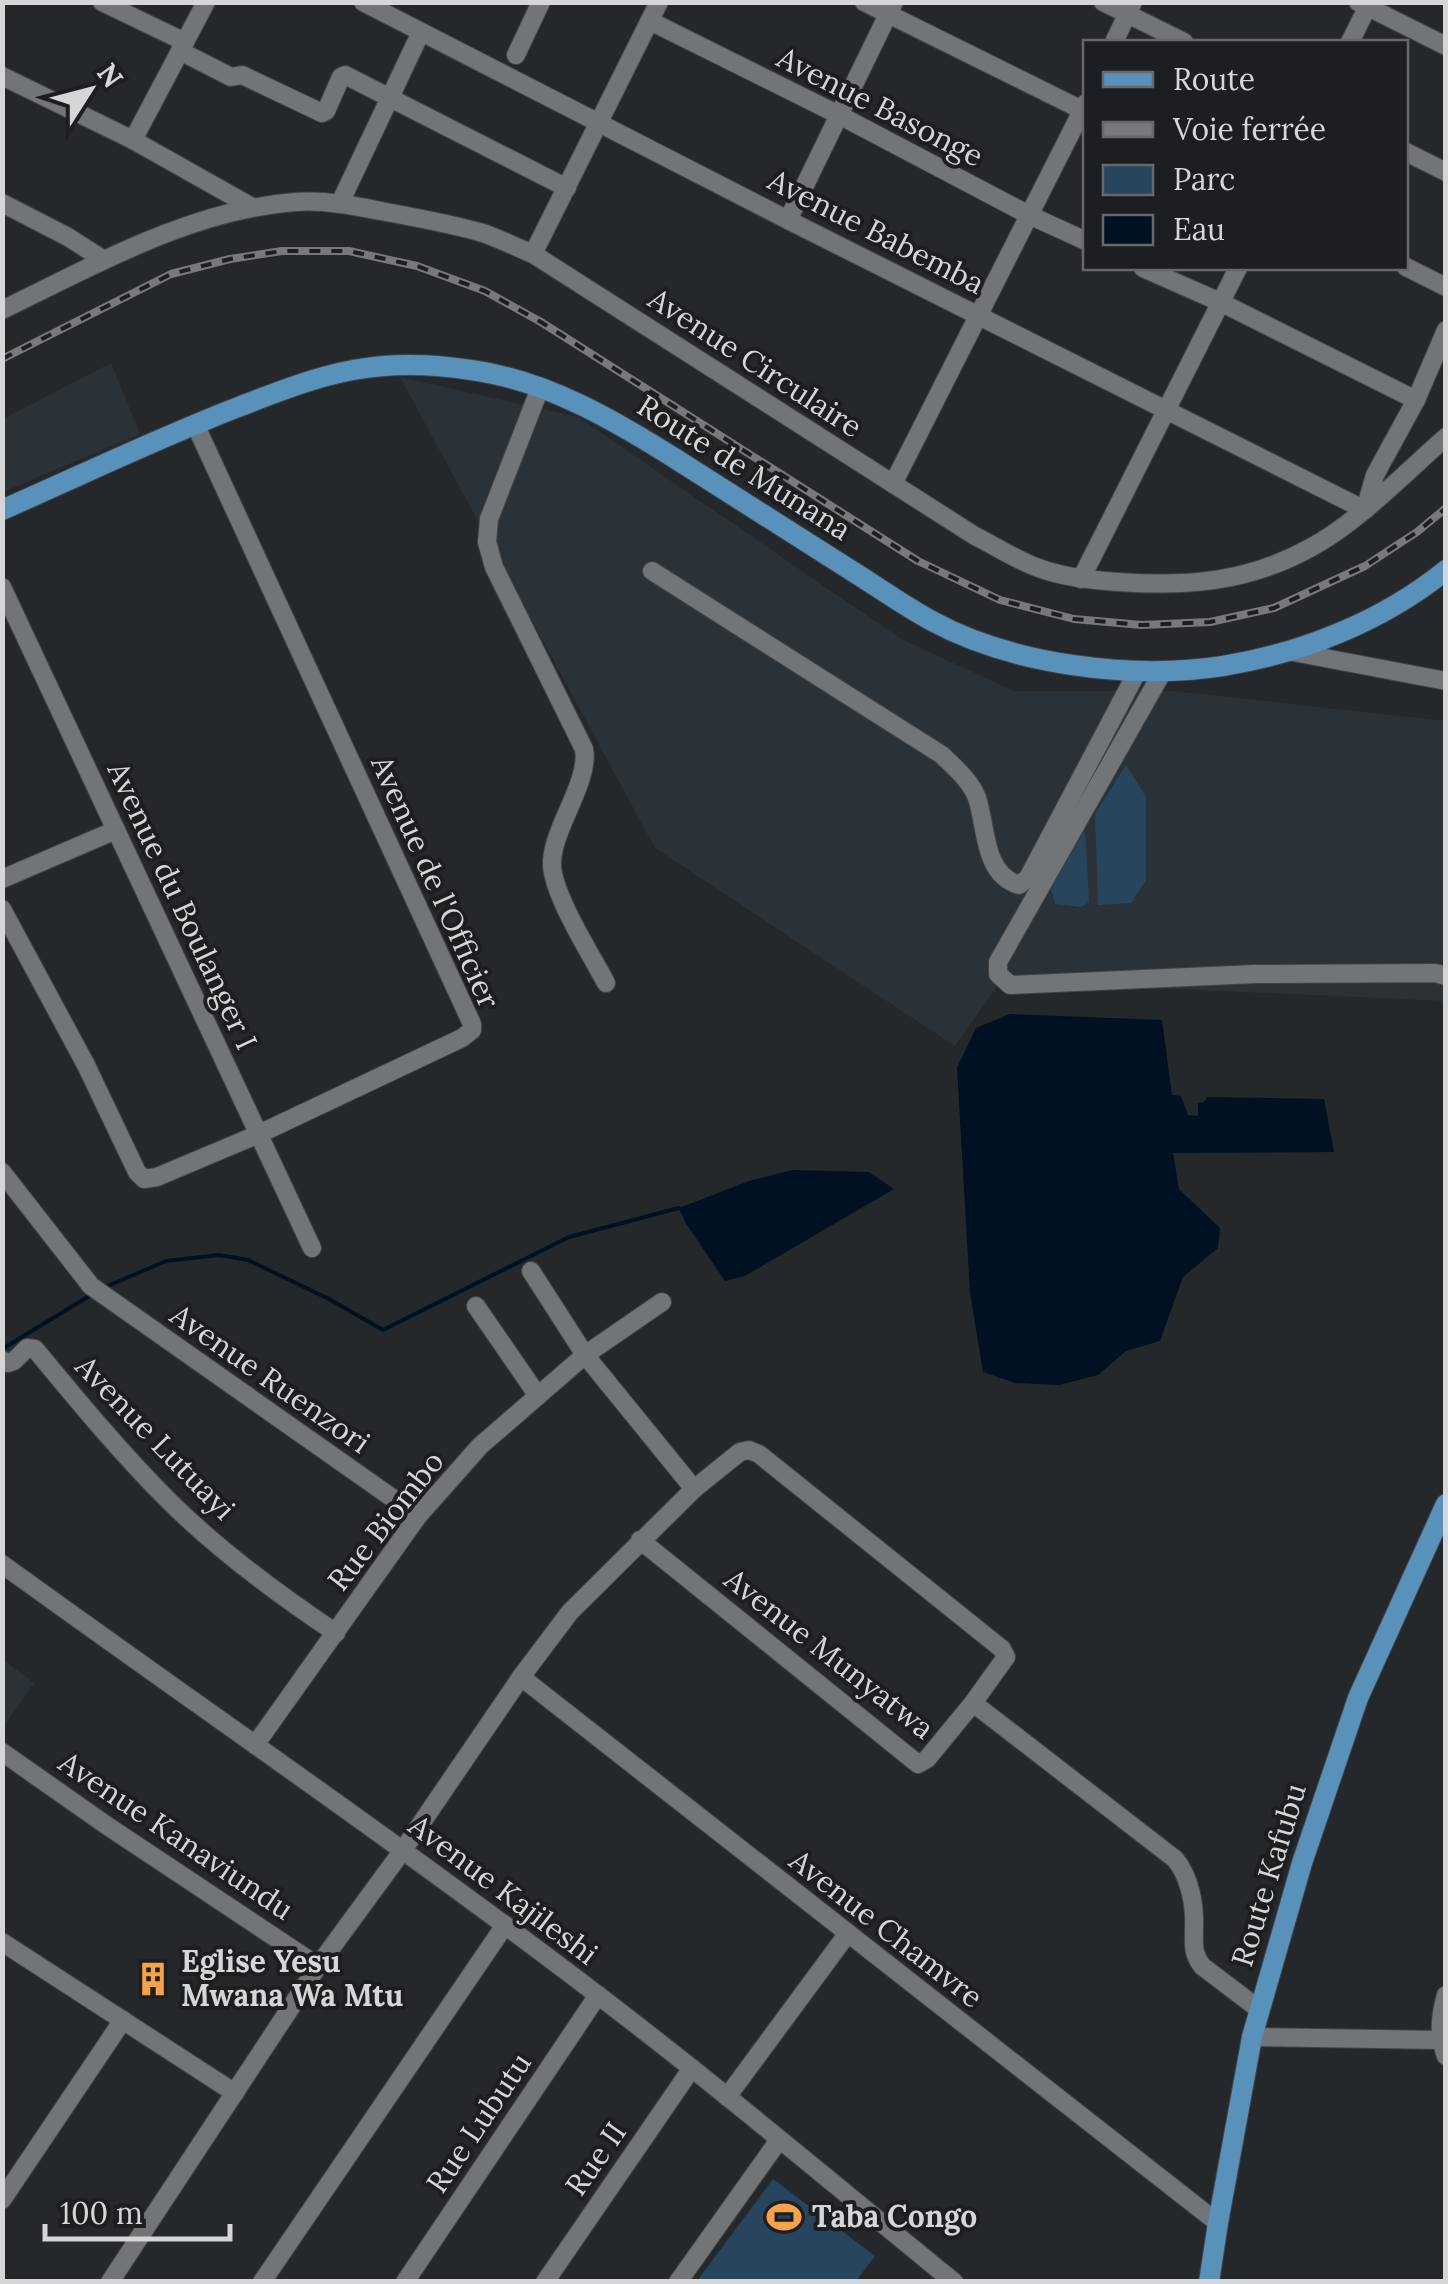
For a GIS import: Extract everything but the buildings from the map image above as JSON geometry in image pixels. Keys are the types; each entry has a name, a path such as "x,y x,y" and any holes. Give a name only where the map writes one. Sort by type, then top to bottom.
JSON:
{"main road":[{"name":"Route de Munana","path":"2,510 195,424 288,388 351,370 414,366 474,370 540,388 579,404 655,446 934,622 999,649 1060,663 1137,672 1200,670 1246,662 1288,651 1373,618 1446,570"},
{"name":"Route Kafubu","path":"1209,2282 1252,2037 1302,1863 1358,1698 1446,1504"}],"street":[{"path":"102,2 231,77 242,75 322,113 345,75 567,188"},
{"path":"133,140 206,2"},
{"name":"Avenue Babemba","path":"362,2 1365,510"},
{"path":"516,55 541,2"},
{"path":"533,254 660,2"},
{"path":"864,2 891,9 1083,108"},
{"path":"1103,2 1130,8 1181,40"},
{"path":"1351,40 1365,4 1446,46"},
{"path":"1115,40 1130,8"},
{"path":"788,220 891,9"},
{"name":"Avenue Basonge","path":"650,21 1083,240"},
{"path":"340,202 421,32"},
{"path":"2,76 133,140 252,207"},
{"path":"893,484 1083,111"},
{"path":"1408,153 1446,172"},
{"path":"2,202 104,260"},
{"name":"Avenue Circulaire","path":"2,310 185,226 252,207 340,202 451,224 533,254 975,536 1036,567 1081,579 1168,586 1227,579 1272,565 1312,548 1365,510 1446,438"},
{"path":"1408,268 1446,287"},
{"path":"1148,270 1416,400"},
{"path":"1081,579 1237,270"},
{"path":"1365,510 1375,475 1416,400 1446,330"},
{"path":"540,388 489,519 487,542 494,567 584,749 585,764 555,844 552,870 606,983"},
{"name":"Avenue de l'Officier","path":"2,909 94,1081 137,1172 144,1178 157,1177 259,1134 472,1030 195,424"},
{"path":"652,571 942,755 976,794 990,858 1006,881 1019,884 1028,878 1137,672"},
{"name":"Avenue du Boulanger I","path":"2,587 312,1248"},
{"path":"1288,651 1446,680"},
{"path":"1163,671 998,962 998,974 1010,985 1255,974 1446,976"},
{"path":"2,879 116,830"},
{"name":"Avenue Ruenzori","path":"2,1172 91,1286 418,1516"},
{"path":"530,1271 586,1354 694,1489"},
{"name":"Rue Biombo","path":"255,1745 418,1516 480,1446 586,1354 662,1302"},
{"path":"476,1306 538,1396"},
{"name":"Avenue Lutuayi","path":"2,1360 8,1363 27,1348 35,1350 169,1502 282,1597 336,1633"},
{"path":"110,2282 318,1966 570,1612 694,1489 740,1452 759,1454 1005,1652 1005,1660 974,1703 1180,1864 1192,1902 1195,1957 1260,2010"},
{"name":"Avenue Munyatwa","path":"640,1540 918,1764 928,1759 974,1703"},
{"name":"Avenue Kajileshi","path":"2,1564 403,1850 598,1995 954,2282"},
{"name":"Avenue Chamvre","path":"521,1677 1218,2223"},
{"name":"Avenue Kanaviundu","path":"2,1752 318,1966"},
{"path":"262,2282 505,1925"},
{"path":"727,2097 848,1934"},
{"path":"6,1951 235,2093"},
{"name":"Rue Lubutu","path":"405,2282 598,1995"},
{"path":"1252,2037 1442,2048 1446,1995"},
{"path":"2,2200 122,2020"},
{"name":"Rue II","path":"545,2282 692,2068"},
{"path":"678,2282 778,2140"}],"shaded area":[{"path":"111,363 140,434 3,492 3,419"},
{"path":"400,377 578,417 901,639 1014,691 1174,691 1445,721 1445,1001 1001,981 955,1046 655,848"},
{"path":"3,1660 34,1683 3,1727"}],"green space":[{"path":"1126,765 1146,797 1146,880 1131,903 1098,905 1095,814"},
{"path":"1085,830 1089,902 1081,907 1055,904 1051,889"},
{"name":"Taba Congo","path":"773,2179 875,2256 856,2281 697,2281"}],"water":[{"path":"1010,1014 1162,1020 1172,1095 1181,1096 1188,1115 1198,1116 1198,1103 1207,1097 1324,1099 1334,1152 1173,1153 1179,1189 1220,1228 1218,1248 1183,1277 1160,1341 1126,1351 1098,1375 1059,1385 1015,1383 983,1372 970,1293 957,1068 976,1028"},
{"path":"792,1170 869,1172 894,1189 745,1276 725,1281 679,1208 749,1181"}],"waterway":[{"path":"103,1288 166,1261 219,1255 248,1260 383,1330 569,1237 679,1208"},
{"path":"2,1349 91,1295"}],"railway":[{"path":"2,359 171,274 230,259 282,251 349,251 417,266 485,291 541,322 918,561 1000,600 1074,619 1142,625 1210,622 1274,608 1365,566 1446,508"}],"place":[{"name":"Eglise Yesu Mwana Wa Mtu","path":"153,1979"},
{"name":"Taba Congo","path":"784,2217"}]}
